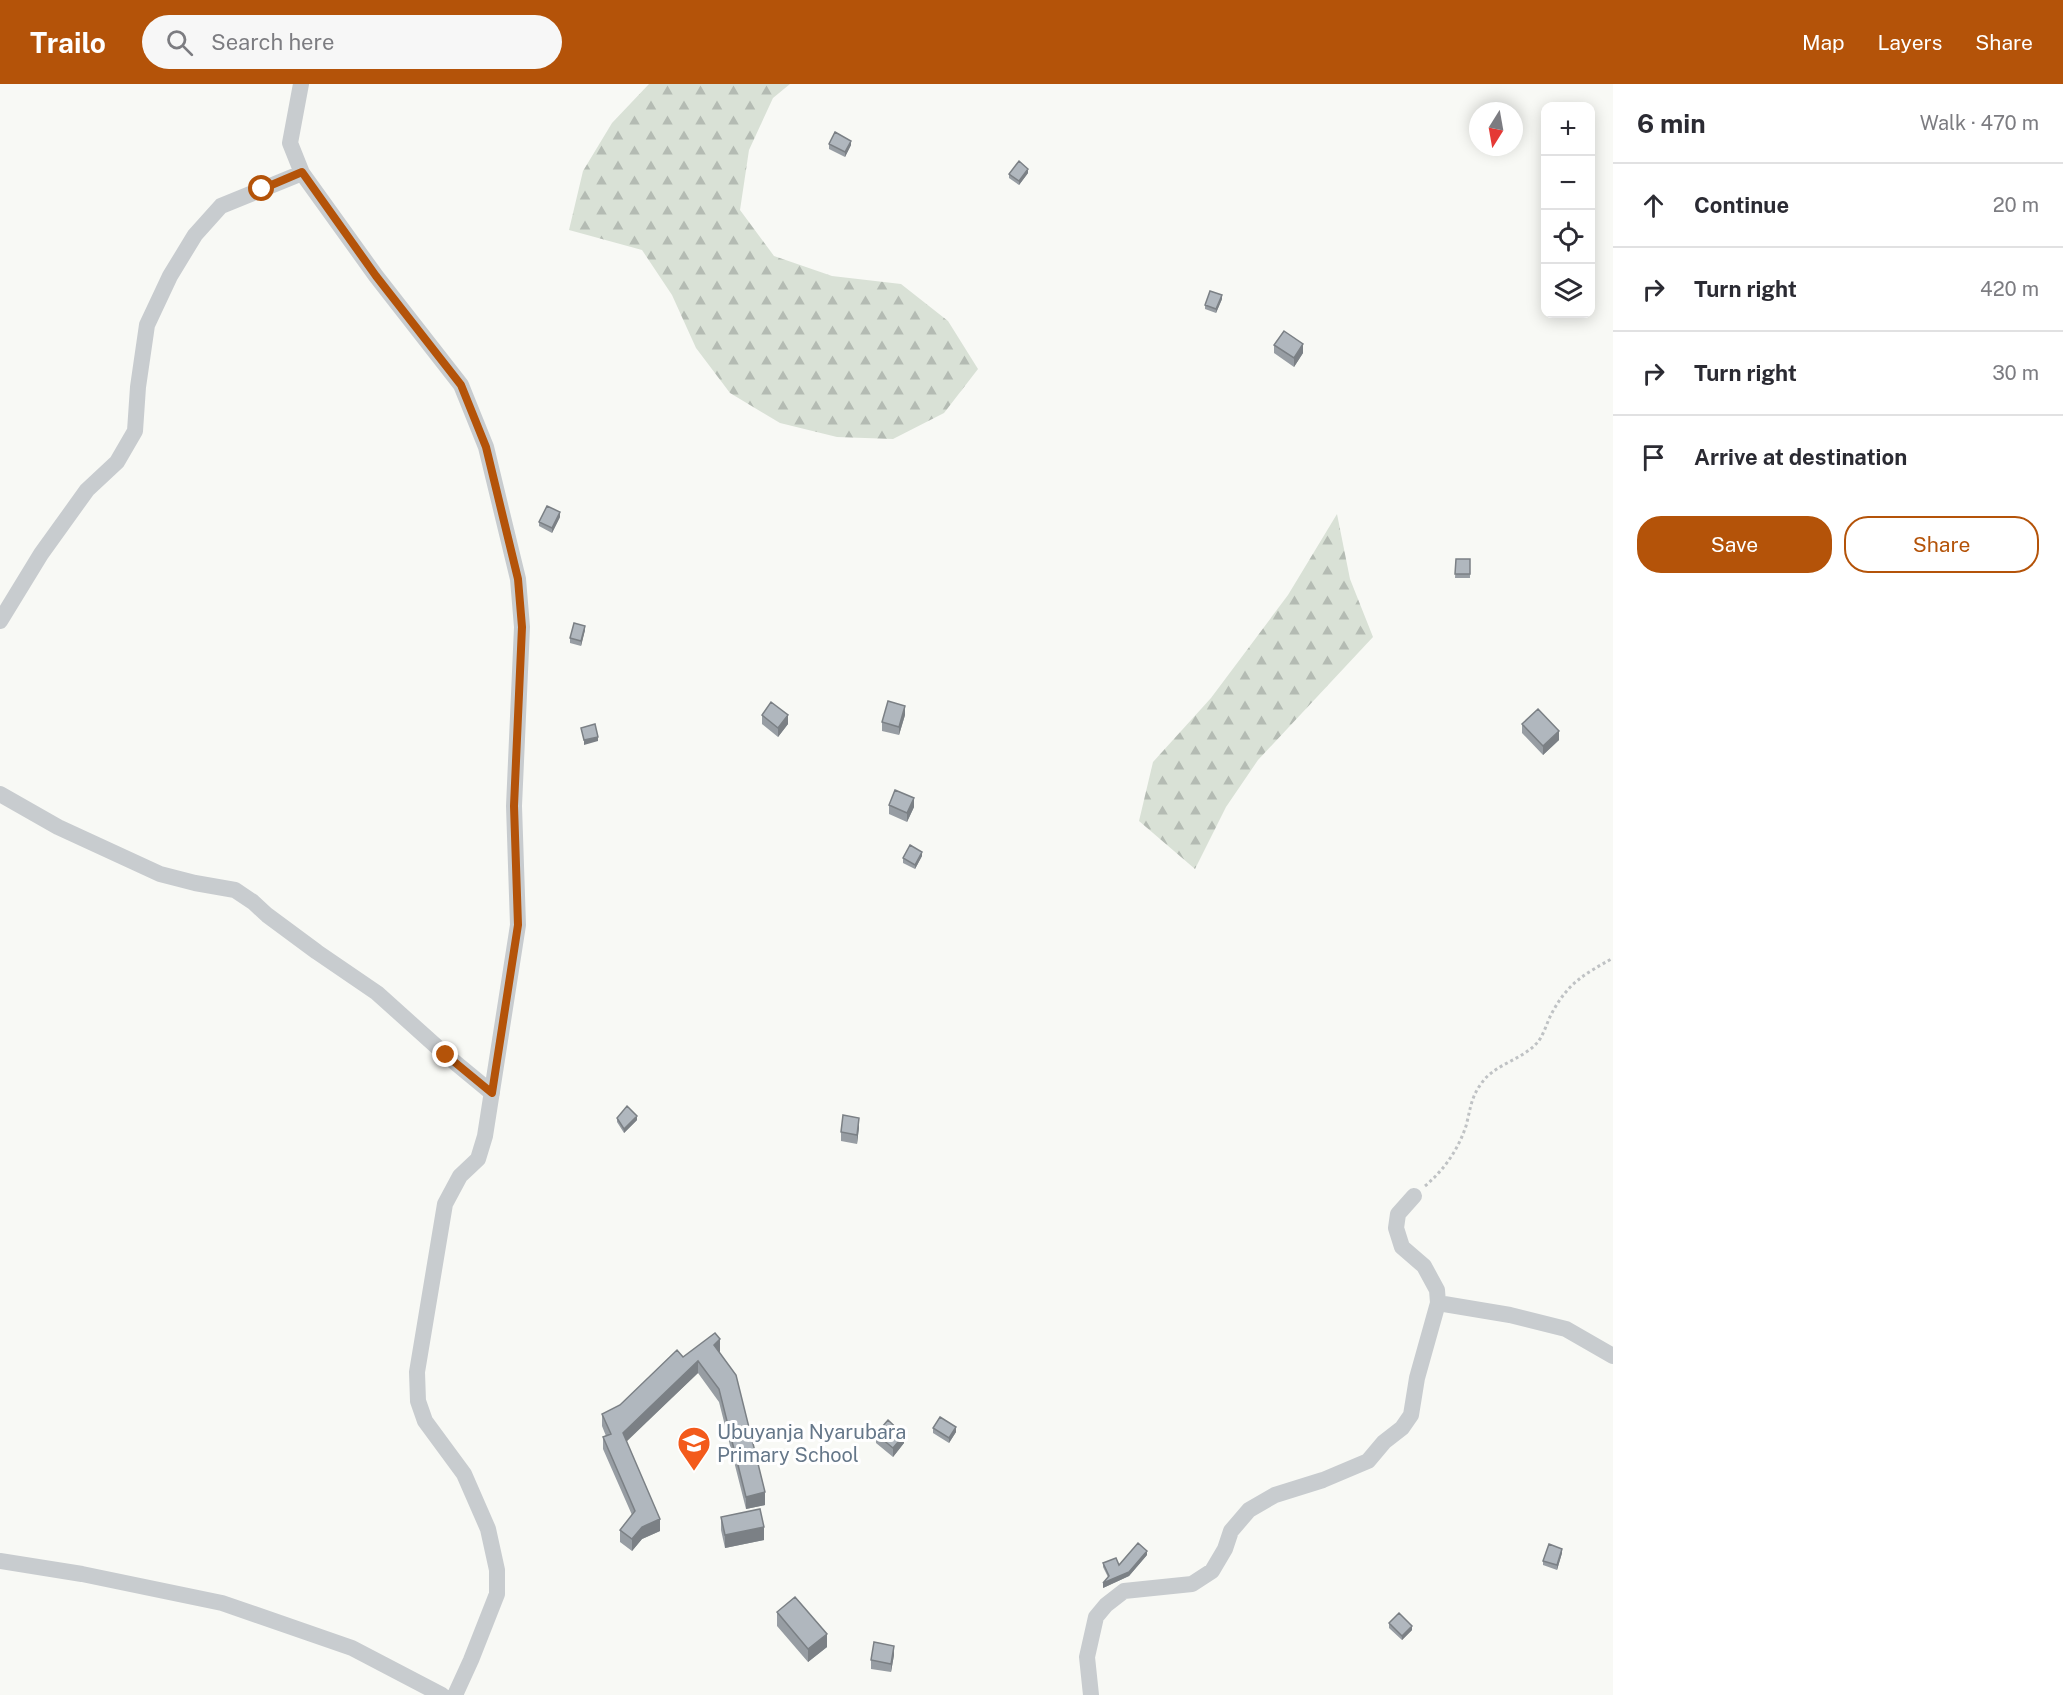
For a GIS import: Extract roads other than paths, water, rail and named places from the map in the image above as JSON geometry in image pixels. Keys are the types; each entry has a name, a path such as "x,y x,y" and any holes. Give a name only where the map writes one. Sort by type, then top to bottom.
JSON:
{"street":[{"path":"301,84 290,143 302,172 376,276 461,385 486,447 518,579 522,627 514,806 518,925 485,1136 478,1159 460,1176 445,1204 417,1372 418,1401 425,1421 464,1474 488,1529 497,1570 496,1594 455,1695"},
{"path":"0,621 54,536 87,490 117,462 135,431 138,387 147,325 170,276 195,236 221,206 302,172"},
{"path":"0,794 58,827 160,874 235,890 317,952 377,993 492,1093"},
{"path":"1091,1695 1087,1657 1096,1617 1106,1605 1124,1591 1192,1584 1202,1578 1212,1571 1232,1531 1249,1510 1275,1495 1323,1480 1368,1461 1384,1442 1402,1428 1411,1415 1417,1378 1438,1303 1437,1290 1433,1282 1424,1266 1402,1246 1396,1228 1398,1214 1414,1196"},
{"path":"1438,1303 1510,1315 1566,1329 1613,1356"},
{"path":"0,1561 81,1574 222,1603 352,1648 442,1695"}],"place":[{"name":"Ubuyanja Nyarubara Primary School","path":"694,1472"}]}
